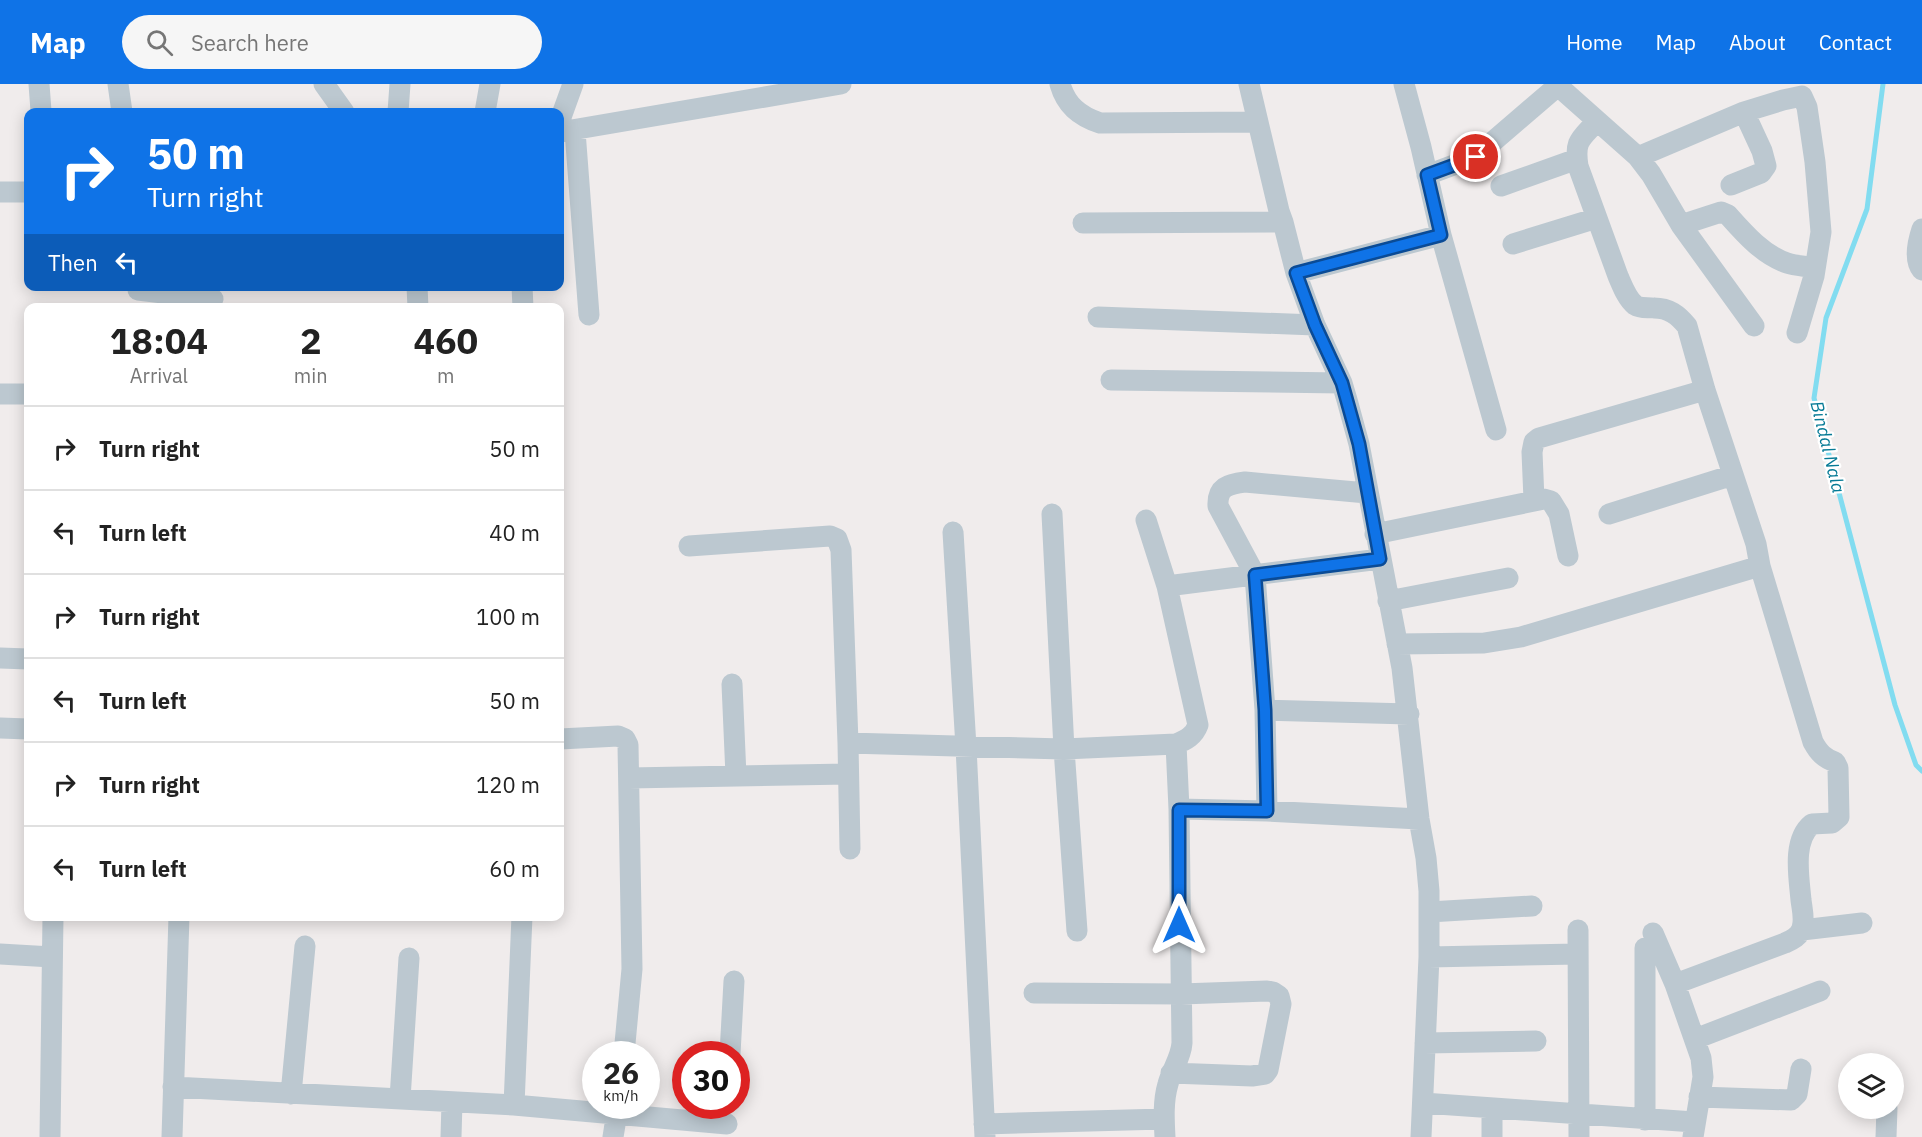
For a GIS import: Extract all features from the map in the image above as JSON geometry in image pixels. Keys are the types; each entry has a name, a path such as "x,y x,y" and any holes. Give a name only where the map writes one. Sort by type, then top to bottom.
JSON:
{"street":[{"path":"39,84 41,108"},
{"path":"118,84 121,108"},
{"path":"324,84 341,108"},
{"path":"398,108 400,84"},
{"path":"486,108 490,84"},
{"path":"573,84 564,128 589,315"},
{"path":"564,128 841,84"},
{"path":"1060,84 1071,108 1088,119 1100,123 1258,122"},
{"path":"1250,84 1279,212 1296,273 1315,325 1342,383 1359,444 1398,644 1409,714 1430,912 1421,1137"},
{"path":"1404,84 1441,235 1496,430"},
{"path":"1427,175 1476,157 1559,85 1638,157 1651,174 1680,225 1754,326"},
{"path":"1638,157 1744,112 1802,96 1805,101 1815,162 1821,232 1815,268 1797,333"},
{"path":"1731,185 1761,173 1766,166 1762,151 1744,112"},
{"path":"1597,121 1580,140 1577,146 1577,159 1618,276 1625,292 1634,304 1643,308 1670,310 1687,326 1705,390 1756,544 1760,566 1813,742 1818,752 1826,759 1835,762 1838,768 1839,817 1832,823 1812,824 1801,836 1799,858 1802,930 1785,944 1675,984"},
{"path":"1500,186 1577,159"},
{"path":"0,192 24,192"},
{"path":"1680,225 1721,212 1728,215 1741,230 1772,256 1788,263 1815,268"},
{"path":"1514,244 1597,218"},
{"path":"1083,223 1283,222"},
{"path":"1922,228 1918,254 1919,268 1922,270"},
{"path":"1296,273 1441,235"},
{"path":"147,291 213,298"},
{"path":"1098,317 1315,325"},
{"path":"1111,380 1342,383"},
{"path":"1534,500 1532,452 1534,442 1539,438 1705,390"},
{"path":"0,394 24,394"},
{"path":"1609,514 1733,475"},
{"path":"1267,811 1265,710 1255,575 1218,506 1218,498 1221,491 1229,484 1245,482 1367,493"},
{"path":"1375,534 1534,500 1551,501 1559,514 1568,556"},
{"path":"1052,514 1064,749 1077,931"},
{"path":"848,743 1064,749 1176,744 1188,739 1196,731 1198,725 1167,586 1146,520"},
{"path":"953,532 966,747 984,1130 1165,1128 1165,1096 1171,1074 1181,1052 1179,810 1176,744"},
{"path":"689,546 830,536 837,538 842,550 850,849"},
{"path":"1167,586 1380,559"},
{"path":"1398,644 1484,643 1521,637 1760,566"},
{"path":"1388,601 1508,578"},
{"path":"0,658 24,659"},
{"path":"732,684 736,776"},
{"path":"1265,710 1409,714"},
{"path":"0,728 24,729"},
{"path":"564,739 613,735 625,739 628,745 632,969 625,1041"},
{"path":"629,778 848,774"},
{"path":"1179,810 1267,811 1419,819"},
{"path":"1430,912 1532,906"},
{"path":"50,1137 53,921"},
{"path":"172,1137 179,921"},
{"path":"514,1105 522,921"},
{"path":"1802,930 1862,923"},
{"path":"1578,930 1579,1137"},
{"path":"1423,1103 1645,1120 1693,1130 1703,1077 1701,1058 1675,984 1649,941 1645,1120"},
{"path":"291,1094 305,946"},
{"path":"0,954 52,957"},
{"path":"1429,957 1578,954"},
{"path":"400,1099 409,958"},
{"path":"731,1041 734,981"},
{"path":"1034,993 1181,994 1267,991 1279,996 1281,1004 1268,1070 1264,1074 1251,1076 1171,1074"},
{"path":"1695,1039 1820,991"},
{"path":"1425,1043 1536,1041"},
{"path":"1700,1097 1791,1100 1797,1094 1801,1069"},
{"path":"173,1086 582,1108"},
{"path":"451,1137 452,1102"},
{"path":"1492,1108 1492,1137"},
{"path":"660,1115 727,1122"},
{"path":"613,1137 616,1119"},
{"path":"1886,1137 1887,1119"}],"waterway":[{"name":"Bindal Nala","path":"1883,84 1867,209 1826,318 1814,398 1895,705 1916,765 1922,771"}],"route":[{"path":"1179,925 1179,810 1267,811 1265,710 1255,575 1380,559 1359,444 1342,383 1315,325 1296,273 1441,235 1427,175 1476,157"}]}
